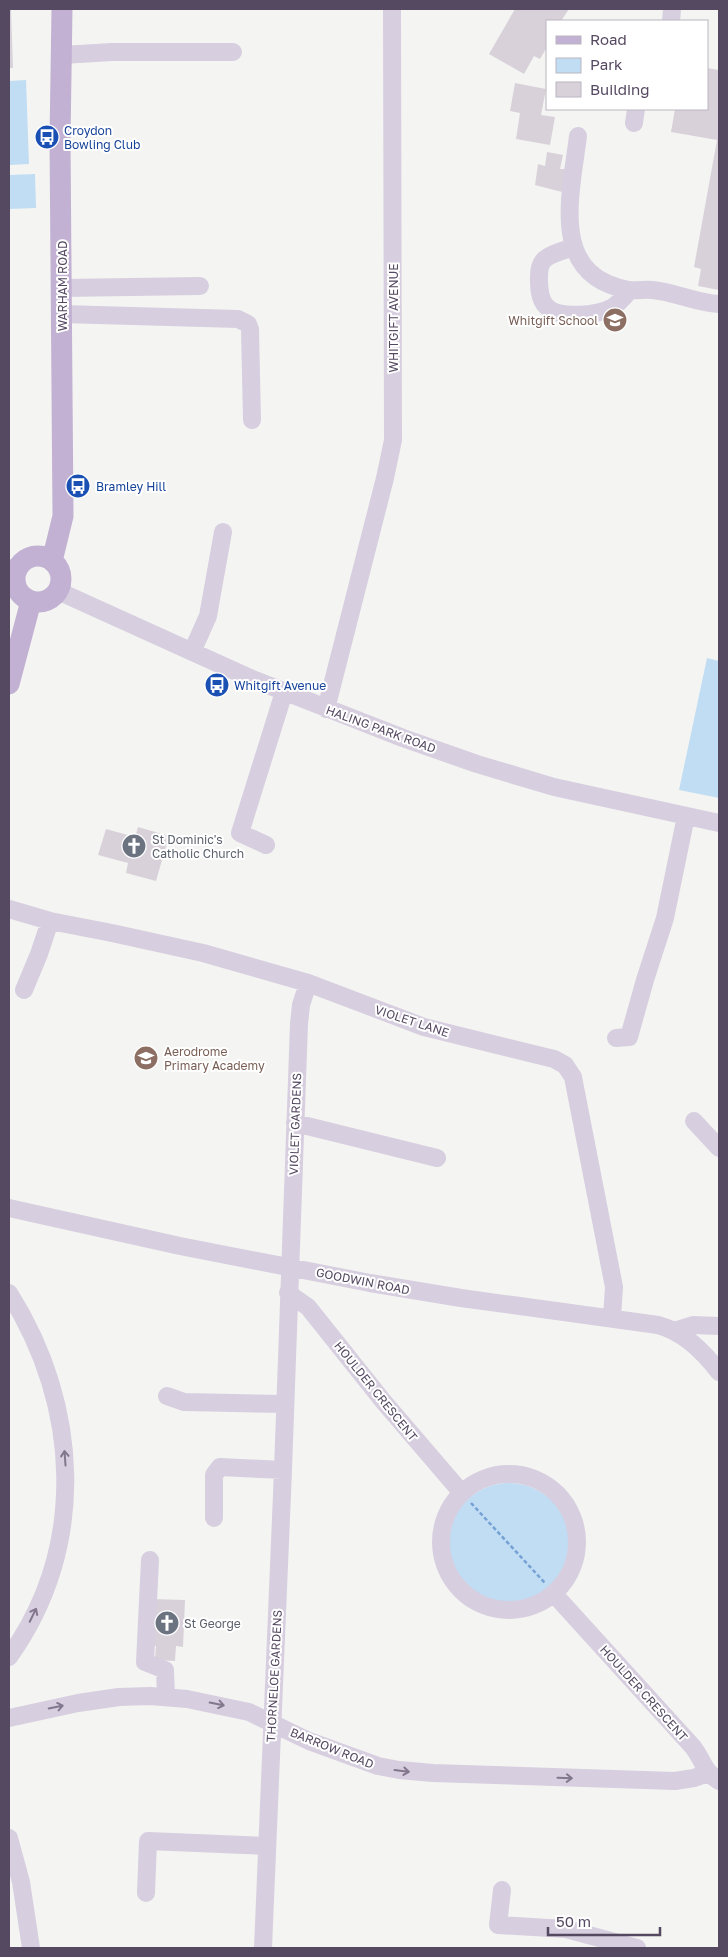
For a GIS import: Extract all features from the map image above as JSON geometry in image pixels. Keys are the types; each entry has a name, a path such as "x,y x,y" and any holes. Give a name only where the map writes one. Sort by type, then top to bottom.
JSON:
{"main road":[{"name":"WARHAM ROAD","path":"52,561 63,516 60,139 62,9"},
{"path":"38,556 52,561 60,570 62,580 58,591 51,599 31,602 24,597 17,587 12,571 28,559 38,556"},
{"path":"9,684 31,602"}],"street":[{"name":"WHITGIFT AVENUE","path":"326,709 383,487 393,440 392,9"},
{"path":"62,54 233,52"},
{"path":"578,136 569,211 570,237 578,256 589,271 603,281 630,290 652,290 719,304"},
{"path":"574,247 546,258 542,263 539,272 539,289 544,304 550,311 588,314 603,311 615,306 630,290"},
{"path":"62,288 200,286"},
{"path":"62,314 238,319 248,324 250,329 252,420"},
{"path":"192,652 208,616 223,532"},
{"name":"HALING PARK ROAD","path":"58,591 284,692 403,738 554,787 719,823"},
{"path":"266,845 240,833 284,692"},
{"path":"616,1038 628,1037 665,918 686,816"},
{"name":"VIOLET LANE","path":"9,910 50,921 203,953 308,983 424,1027 541,1055 565,1065 573,1077 614,1287 612,1317"},
{"path":"24,990 50,921"},
{"name":"VIOLET GARDENS","path":"290,1266 299,1024 301,1005 308,983"},
{"path":"694,1121 719,1148"},
{"path":"294,1123 437,1158"},
{"name":"GOODWIN ROAD","path":"9,1208 180,1246 370,1283 415,1291 612,1317 658,1325 674,1331"},
{"name":"THORNELOE GARDENS","path":"263,1948 290,1266"},
{"path":"9,1293 30,1328 47,1370 61,1423 66,1466 64,1513 56,1556 46,1588 34,1614 9,1657"},
{"name":"HOULDER CRESCENT","path":"288,1293 308,1307 383,1401 461,1492"},
{"path":"674,1331 693,1325 719,1326"},
{"path":"674,1331 696,1347 719,1372"},
{"path":"167,1396 184,1402 285,1404"},
{"path":"214,1518 214,1475 220,1467 283,1470"},
{"path":"500,1474 522,1474 542,1482 560,1495 572,1514 577,1535 576,1557 568,1577 554,1594 534,1606 511,1611 488,1608 467,1597 451,1579 442,1558 440,1534 447,1511 461,1492 479,1480 500,1474"},
{"path":"150,1560 145,1662 165,1670 166,1697"},
{"name":"HOULDER CRESCENT","path":"554,1594 693,1747 714,1777"},
{"name":"BARROW ROAD","path":"9,1718 44,1709 129,1696 166,1697 224,1705 249,1712 326,1748 378,1766 399,1770 433,1773 675,1781 714,1777"},
{"path":"9,1838 21,1882 31,1948"},
{"path":"146,1892 148,1841 266,1846"},
{"path":"502,1890 498,1925 566,1928 637,1948"}],"path":[{"path":"461,1492 554,1594"}],"green space":[{"path":"26,80 29,164 9,165 9,81"},
{"path":"35,174 36,208 9,209 9,175"},
{"path":"707,658 719,661 719,798 679,790"},
{"path":"509,1483 532,1487 552,1501 566,1521 570,1544 566,1567 552,1587 532,1601 509,1605 486,1601 466,1587 452,1567 448,1544 452,1521 466,1501 486,1487"}],"building":[{"path":"9,9 11,9 13,68 9,68"},
{"path":"515,9 569,9 562,20 546,20 546,49 540,59 534,56 524,74 489,54"},
{"path":"708,68 719,70 719,290 698,286 701,269 694,267 717,140 671,132 675,110 708,110"},
{"path":"515,83 546,89 541,115 555,117 550,145 516,139 520,113 510,111"},
{"path":"547,152 563,155 560,169 566,169 562,192 535,185 538,164 545,166"},
{"name":"St Dominic's Catholic Church","path":"138,827 169,836 156,881 126,873 128,863 98,855 106,829 135,837"},
{"name":"St George","path":"151,1599 185,1600 183,1647 176,1646 175,1661 155,1660 156,1646 149,1645"}],"place":[{"name":"Croydon Bowling Club","path":"47,137"},
{"name":"Whitgift School","path":"615,320"},
{"name":"Bramley Hill","path":"78,486"},
{"name":"Whitgift Avenue","path":"217,685"},
{"name":"St Dominic's Catholic Church","path":"134,846"},
{"name":"Aerodrome Primary Academy","path":"146,1058"},
{"name":"St George","path":"167,1623"}]}
